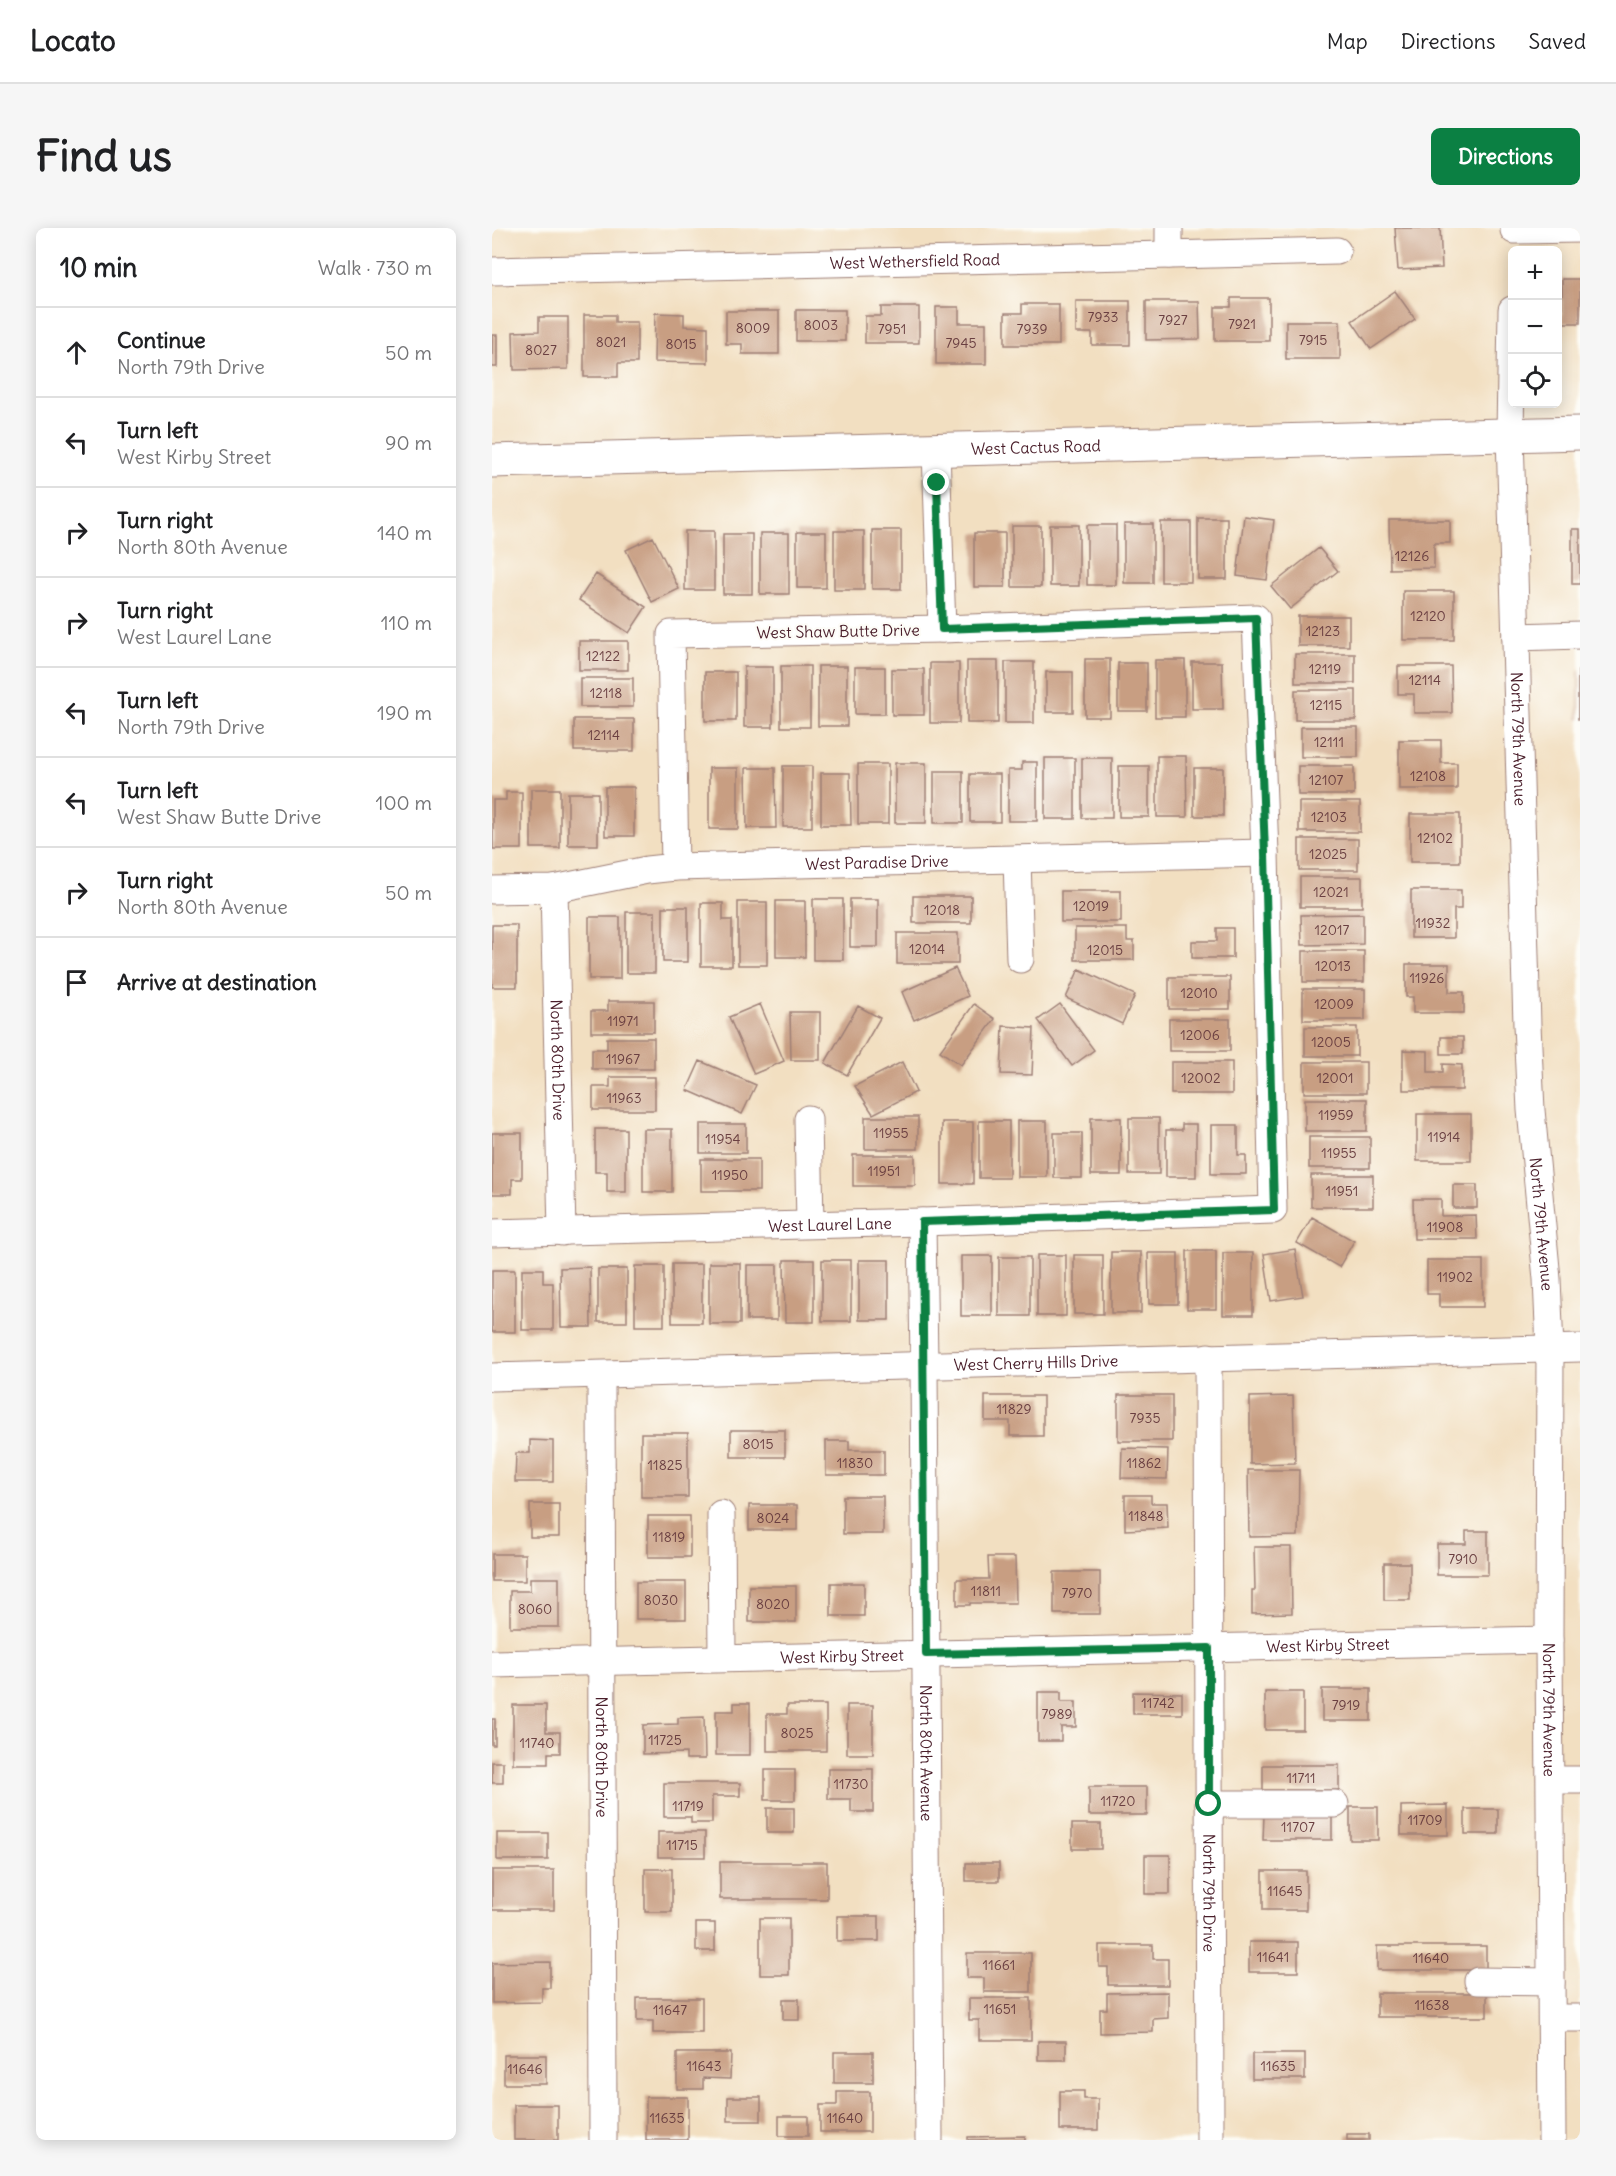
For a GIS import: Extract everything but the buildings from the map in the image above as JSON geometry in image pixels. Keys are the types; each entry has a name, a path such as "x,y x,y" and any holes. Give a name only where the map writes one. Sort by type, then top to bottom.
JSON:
{"main road":[{"name":"West Cactus Road","path":"492,461 1580,433"}],"street":[{"path":"1169,228 1169,255"},
{"path":"1514,236 1580,229"},
{"name":"West Wethersfield Road","path":"492,271 1337,251"},
{"name":"North 79th Avenue","path":"1511,354 1510,435 1527,1024 1551,1349 1549,1640 1552,2140"},
{"path":"936,450 942,629"},
{"name":"West Shaw Butte Drive","path":"675,867 671,634 942,629 1256,618 1265,853"},
{"path":"1515,637 1580,635"},
{"name":"West Paradise Drive","path":"492,890 554,889 675,867 1265,853"},
{"name":"West Laurel Lane","path":"492,1233 1274,1210 1265,853"},
{"path":"1017,859 1020,959"},
{"name":"North 80th Drive","path":"554,889 562,1232"},
{"path":"808,1119 810,1224"},
{"name":"North 80th Avenue","path":"922,1222 929,2140"},
{"name":"West Cherry Hills Drive","path":"492,1377 1580,1348"},
{"name":"North 79th Drive","path":"1208,1357 1210,2140"},
{"name":"North 80th Drive","path":"600,1375 603,2140"},
{"path":"721,1514 722,1658"},
{"name":"West Kirby Street","path":"492,1664 1549,1640"},
{"path":"1551,1780 1580,1780"},
{"path":"1209,1804 1335,1803"},
{"path":"1478,1981 1551,1982"},
{"path":"1552,2018 1580,2018"}],"route":[{"path":"937,483 942,629 1256,618 1265,853 1274,1210 922,1222 926,1654 1209,1648 1209,1804"}]}
